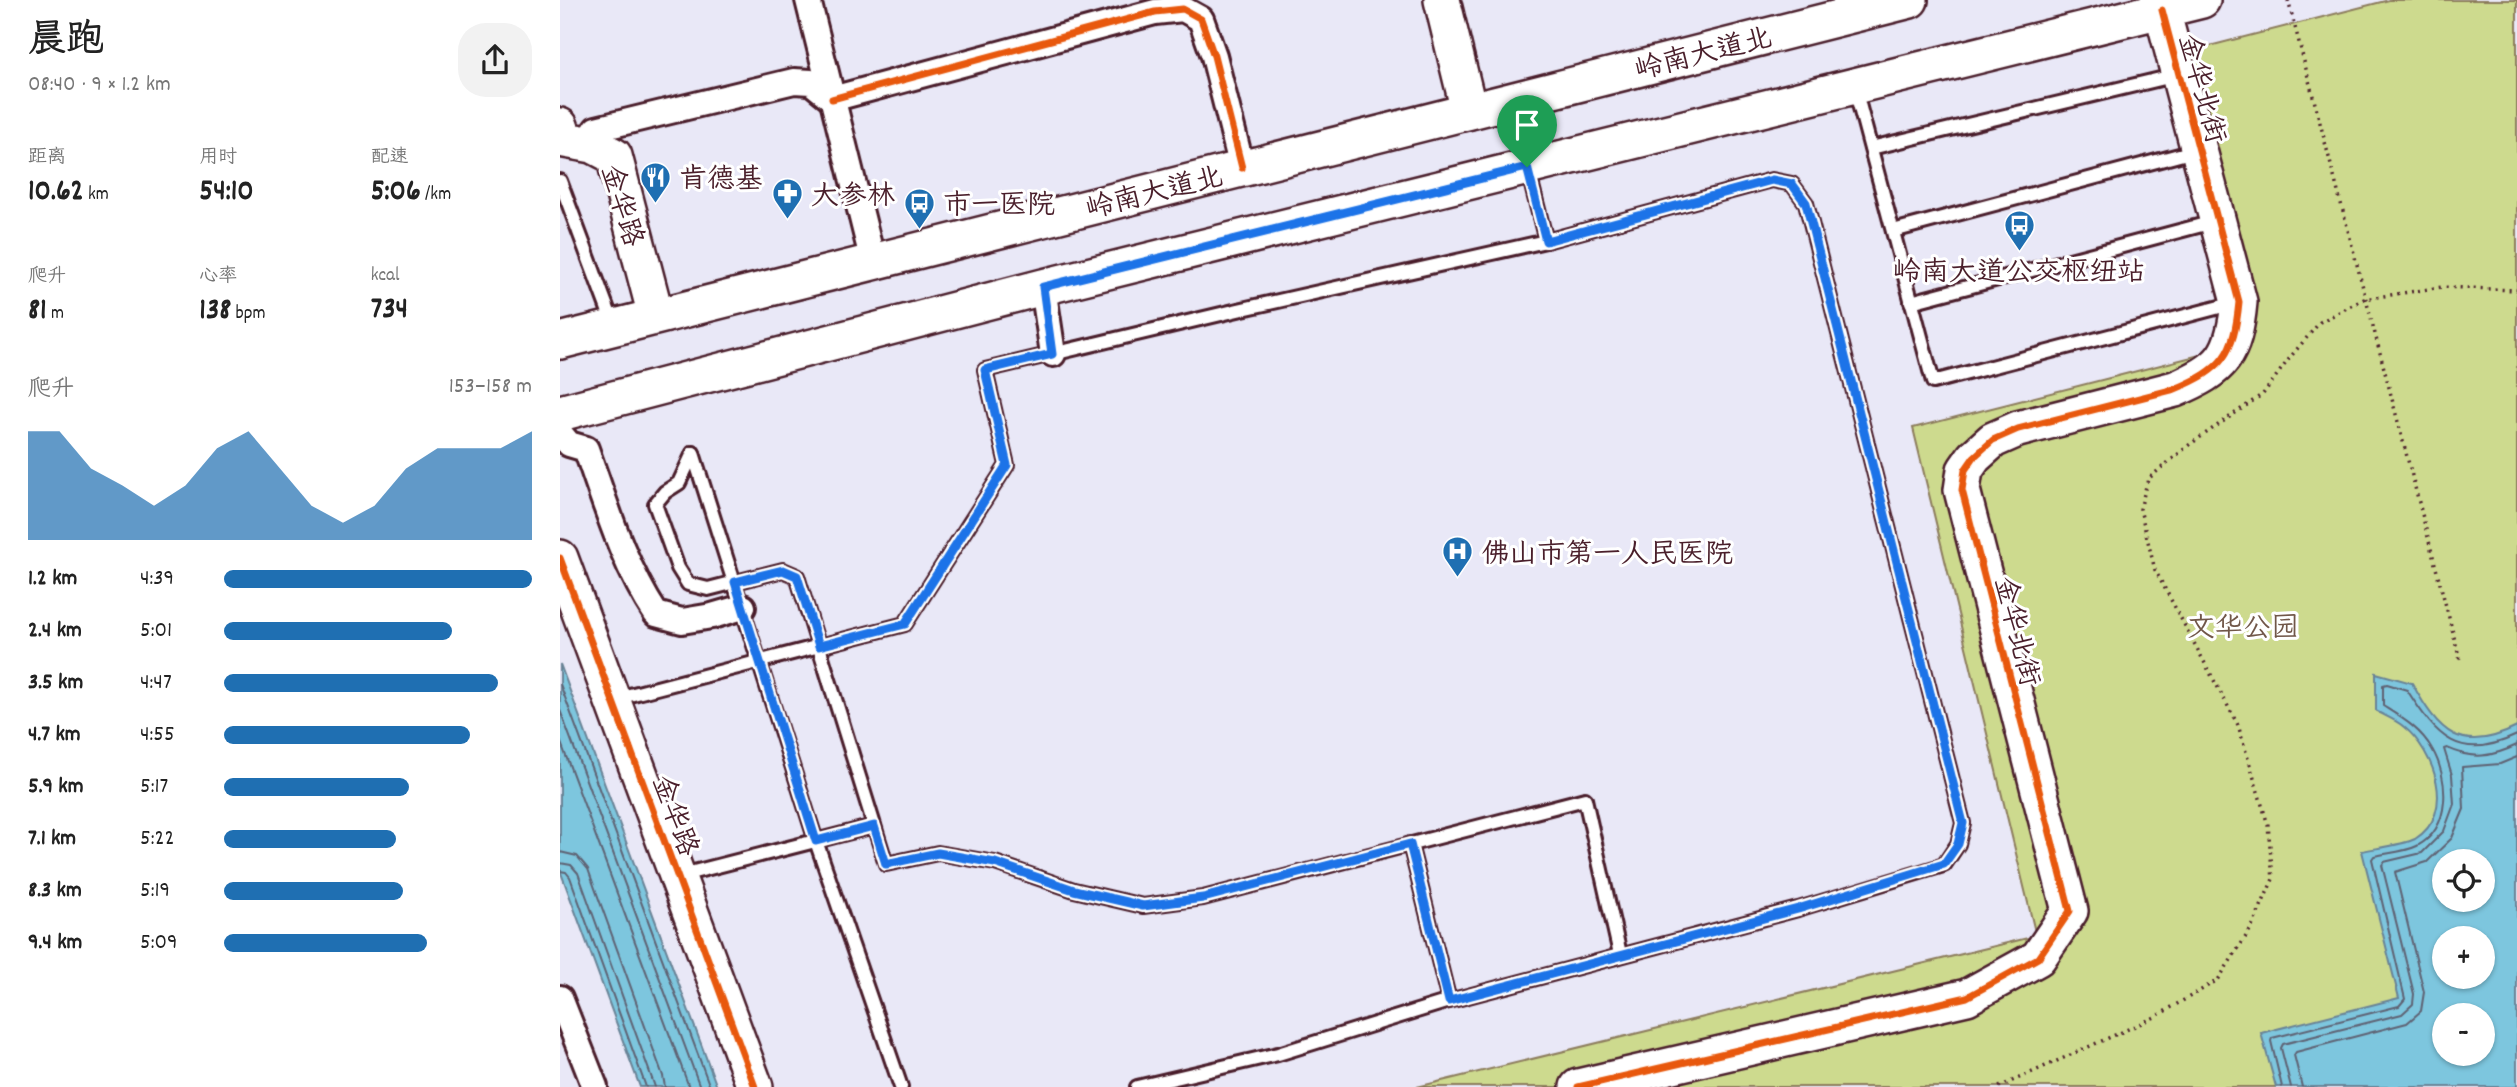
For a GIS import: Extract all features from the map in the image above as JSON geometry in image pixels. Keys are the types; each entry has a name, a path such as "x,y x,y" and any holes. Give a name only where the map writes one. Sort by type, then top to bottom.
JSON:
{"main road":[{"path":"1442,0 1469,111"},
{"name":"岭南大道北","path":"560,341 1910,0"},
{"path":"560,413 1043,287 2202,0"},
{"name":"金华北街","path":"1578,1087 1967,997 2038,958 2070,911 1962,491 1965,470 1974,457 1993,440 2018,429 2175,389 2197,380 2216,367 2227,353 2236,331 2239,302 2162,10"},
{"name":"金华路","path":"568,140 593,145 614,156 656,316"},
{"name":"金华路","path":"560,558 755,1087"}],"street":[{"path":"808,0 873,262"},
{"path":"832,99 1155,12 1183,9 1201,19 1242,168"},
{"path":"568,140 596,129 794,81 811,82 832,99"},
{"path":"1043,287 1052,354"},
{"path":"560,433 569,444 586,449 620,544 643,594 656,614 682,621 743,607"},
{"path":"560,998 595,1087"}],"lane":[{"path":"1871,148 2179,75"},
{"path":"1854,85 1933,382 2239,302"},
{"path":"1893,231 2199,150"},
{"path":"1527,167 1546,241"},
{"path":"612,699 905,624 1007,465 985,370 1546,241 1772,180 1792,184 1806,203 1963,823 1958,844 1944,864 1798,909 1449,1001 1278,1054 1137,1087"},
{"path":"560,181 614,327"},
{"path":"1911,302 2217,221"},
{"path":"901,1087 816,841 743,607 735,582 693,453 679,483 665,492 655,504 678,568 688,584 708,589 735,582 783,570 797,576 886,864 938,853 995,863 1074,890 1143,906 1203,898 1585,799 1620,954"},
{"path":"678,876 874,826"},
{"path":"1410,844 1449,1001"}],"path":[{"path":"2288,0 2460,660"},
{"path":"1999,1087 2155,1017 2218,980 2252,927 2273,879 2269,825 2238,725 2155,570 2140,509 2148,479 2189,445 2263,394 2320,322 2364,299 2442,287 2517,290"}],"green space":[{"name":"文华公园","path":"2389,0 2517,0 2517,1087 1417,1087 2036,936 1913,428 2247,343 2186,52"}],"water":[{"path":"560,664 717,1087 640,1087 560,870"},
{"path":"2376,673 2412,683 2442,726 2466,739 2498,735 2517,727 2517,1087 2276,1087 2261,1033 2399,998 2362,851 2415,839 2428,828 2435,814 2438,798 2432,766 2424,751 2415,738 2394,720 2376,711"}],"cycle path":[{"path":"832,99 1155,12 1183,9 1201,19 1214,56 1242,168"},
{"path":"1578,1087 1967,997 2038,958 2070,911 1962,490 1965,470 1974,457 1993,440 2018,429 2175,389 2215,367 2229,348 2234,335 2239,302 2162,10"},
{"path":"560,558 755,1087"}],"place":[{"name":"肯德基","path":"656,204"},
{"name":"大参林","path":"788,221"},
{"name":"市一医院","path":"920,230"},
{"name":"岭南大道公交枢纽站","path":"2019,253"},
{"name":"佛山市第一人民医院","path":"1458,579"}],"route":[{"path":"1527,167 1546,241 1772,180 1792,184 1806,203 1963,823 1958,844 1944,864 1798,909 1449,1001 1410,844 1203,898 1143,906 1074,890 995,863 938,853 886,864 874,826 816,841 735,582 783,570 797,576 819,646 905,624 1007,465 985,370 1052,354 1043,287 1527,167"}]}
